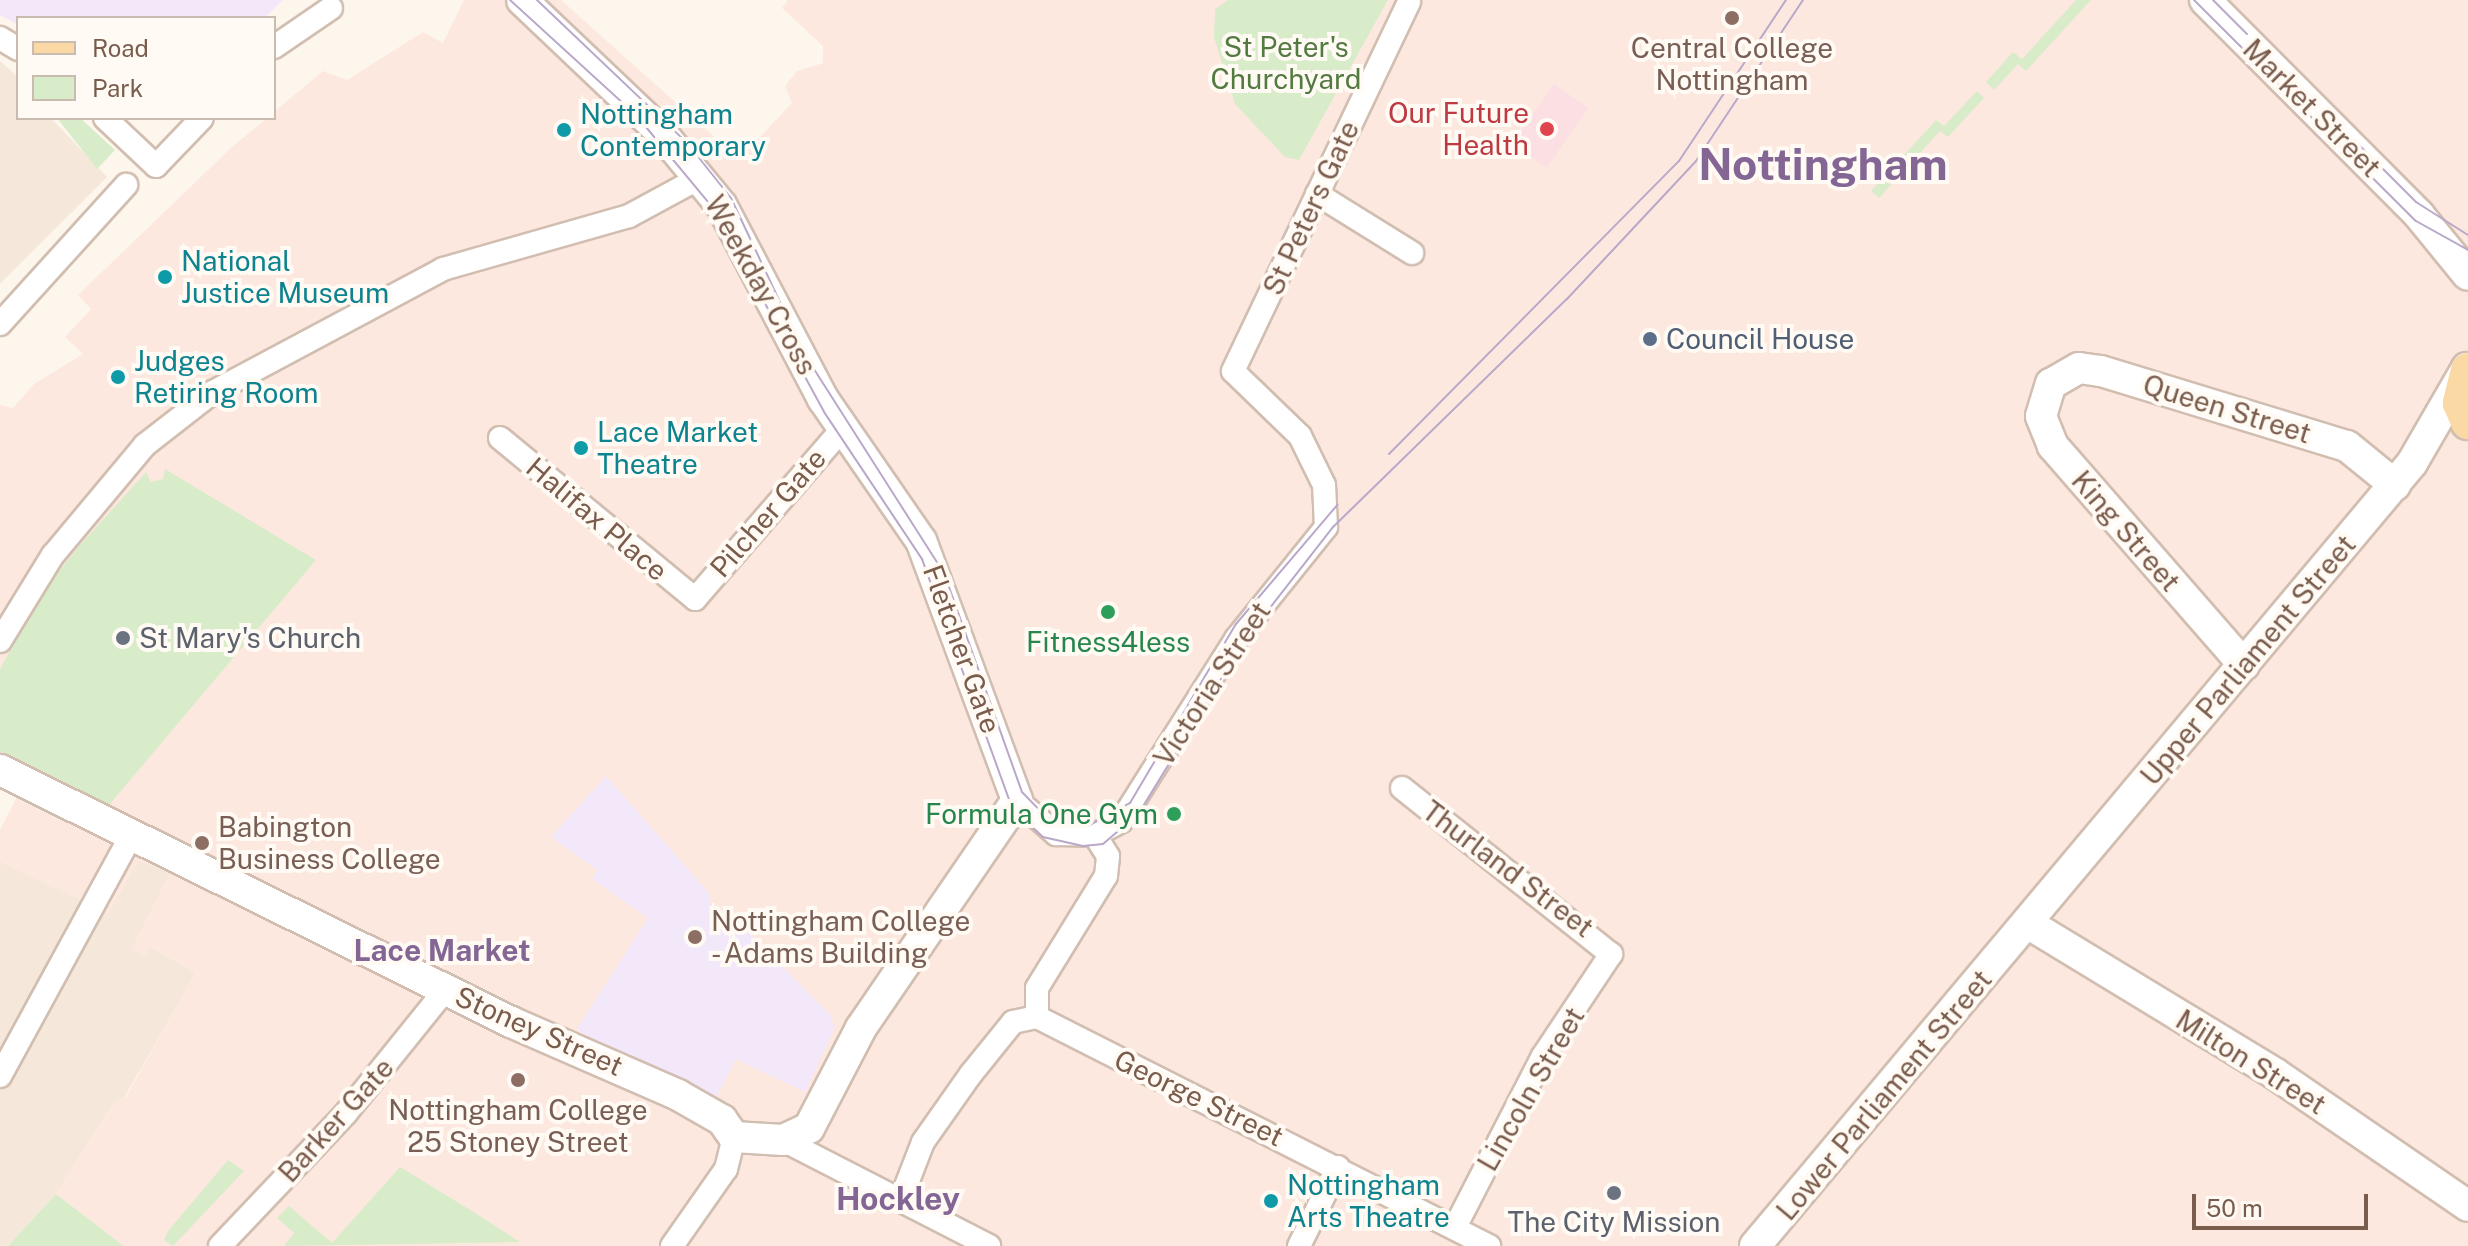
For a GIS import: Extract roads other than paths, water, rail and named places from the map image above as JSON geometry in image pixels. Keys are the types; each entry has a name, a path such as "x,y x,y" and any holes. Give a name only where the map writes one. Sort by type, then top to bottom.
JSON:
{"main road":[{"path":"2468,368 2460,403 2468,424"}],"street":[{"path":"522,0 701,177"},
{"name":"Market Street","path":"2205,0 2419,215 2468,275"},
{"name":"St Peters Gate","path":"1326,527 1324,485 1308,450 1233,371 1409,2"},
{"path":"276,46 331,8"},
{"path":"107,120 156,166 200,120"},
{"name":"Weekday Cross","path":"0,641 53,555 145,445 213,392 299,343 482,254 629,216 701,177 843,428"},
{"path":"0,324 126,185"},
{"path":"1317,194 1412,253"},
{"name":"Market Street","path":"2419,215 2468,243"},
{"name":"Queen Street","path":"2051,384 2079,368 2101,371 2347,446 2404,474"},
{"name":"Upper Parliament Street","path":"2021,934 2404,474 2468,368"},
{"name":"King Street","path":"2051,384 2041,416 2053,446 2244,665"},
{"path":"2404,474 2468,424"},
{"name":"Pilcher Gate","path":"695,599 843,428"},
{"name":"Fletcher Gate","path":"843,428 921,541 1017,800 1056,834 1095,835"},
{"name":"Halifax Place","path":"500,438 695,599"},
{"name":"Victoria Street","path":"1095,835 1134,807 1236,639 1326,527"},
{"name":"Stoney Street","path":"0,770 446,989 700,1107 734,1137"},
{"name":"Thurland Street","path":"1402,788 1611,954"},
{"path":"783,1140 809,1128 861,1028 1017,800"},
{"path":"901,1199 923,1142 971,1074 1013,1022 1037,1017 1037,988 1106,876 1108,856 1095,835"},
{"path":"0,1076 131,836"},
{"name":"Milton Street","path":"2021,934 2274,1073 2468,1206"},
{"name":"Lower Parliament Street","path":"1755,1246 2021,934"},
{"name":"Lincoln Street","path":"1455,1227 1543,1056 1611,954"},
{"name":"Barker Gate","path":"220,1246 365,1092 446,989"},
{"name":"George Street","path":"1037,1017 1489,1246"},
{"path":"672,1246 726,1169 734,1137 783,1140 989,1246"},
{"path":"1299,1246 1338,1167"}],"tram line":[{"path":"510,0 636,115 713,208 824,412 922,559 1012,808 1043,837 1083,846 1103,844 1139,813 1244,641 1333,527 1567,299 1696,161 1803,0"},
{"path":"537,0 688,144 731,198 805,355 944,573 1022,792 1047,818 1088,826 1130,803 1236,624 1338,504"},
{"path":"1389,454 1679,161 1786,0"},
{"path":"2194,0 2416,221 2468,250"},
{"path":"2213,0 2247,34"},
{"path":"2338,124 2416,202 2468,235"}],"place":[{"name":"Central College Nottingham","path":"1732,18"},
{"name":"Our Future Health","path":"1547,129"},
{"name":"Nottingham Contemporary","path":"564,130"},
{"name":"National Justice Museum","path":"165,277"},
{"name":"Council House","path":"1650,339"},
{"name":"Judges Retiring Room","path":"118,377"},
{"name":"Lace Market Theatre","path":"581,448"},
{"name":"Fitness4less","path":"1108,612"},
{"name":"St Mary's Church","path":"123,638"},
{"name":"Formula One Gym","path":"1174,814"},
{"name":"Babington Business College","path":"202,843"},
{"name":"Nottingham College - Adams Building","path":"695,937"},
{"name":"Nottingham College 25 Stoney Street","path":"518,1080"},
{"name":"The City Mission","path":"1614,1193"},
{"name":"Nottingham Arts Theatre","path":"1271,1201"}],"district":[{"name":"Nottingham","path":"1823,164"},
{"name":"Lace Market","path":"442,950"},
{"name":"Hockley","path":"898,1199"}],"park label":[{"name":"St Peter's Churchyard","path":"1286,63"}]}
